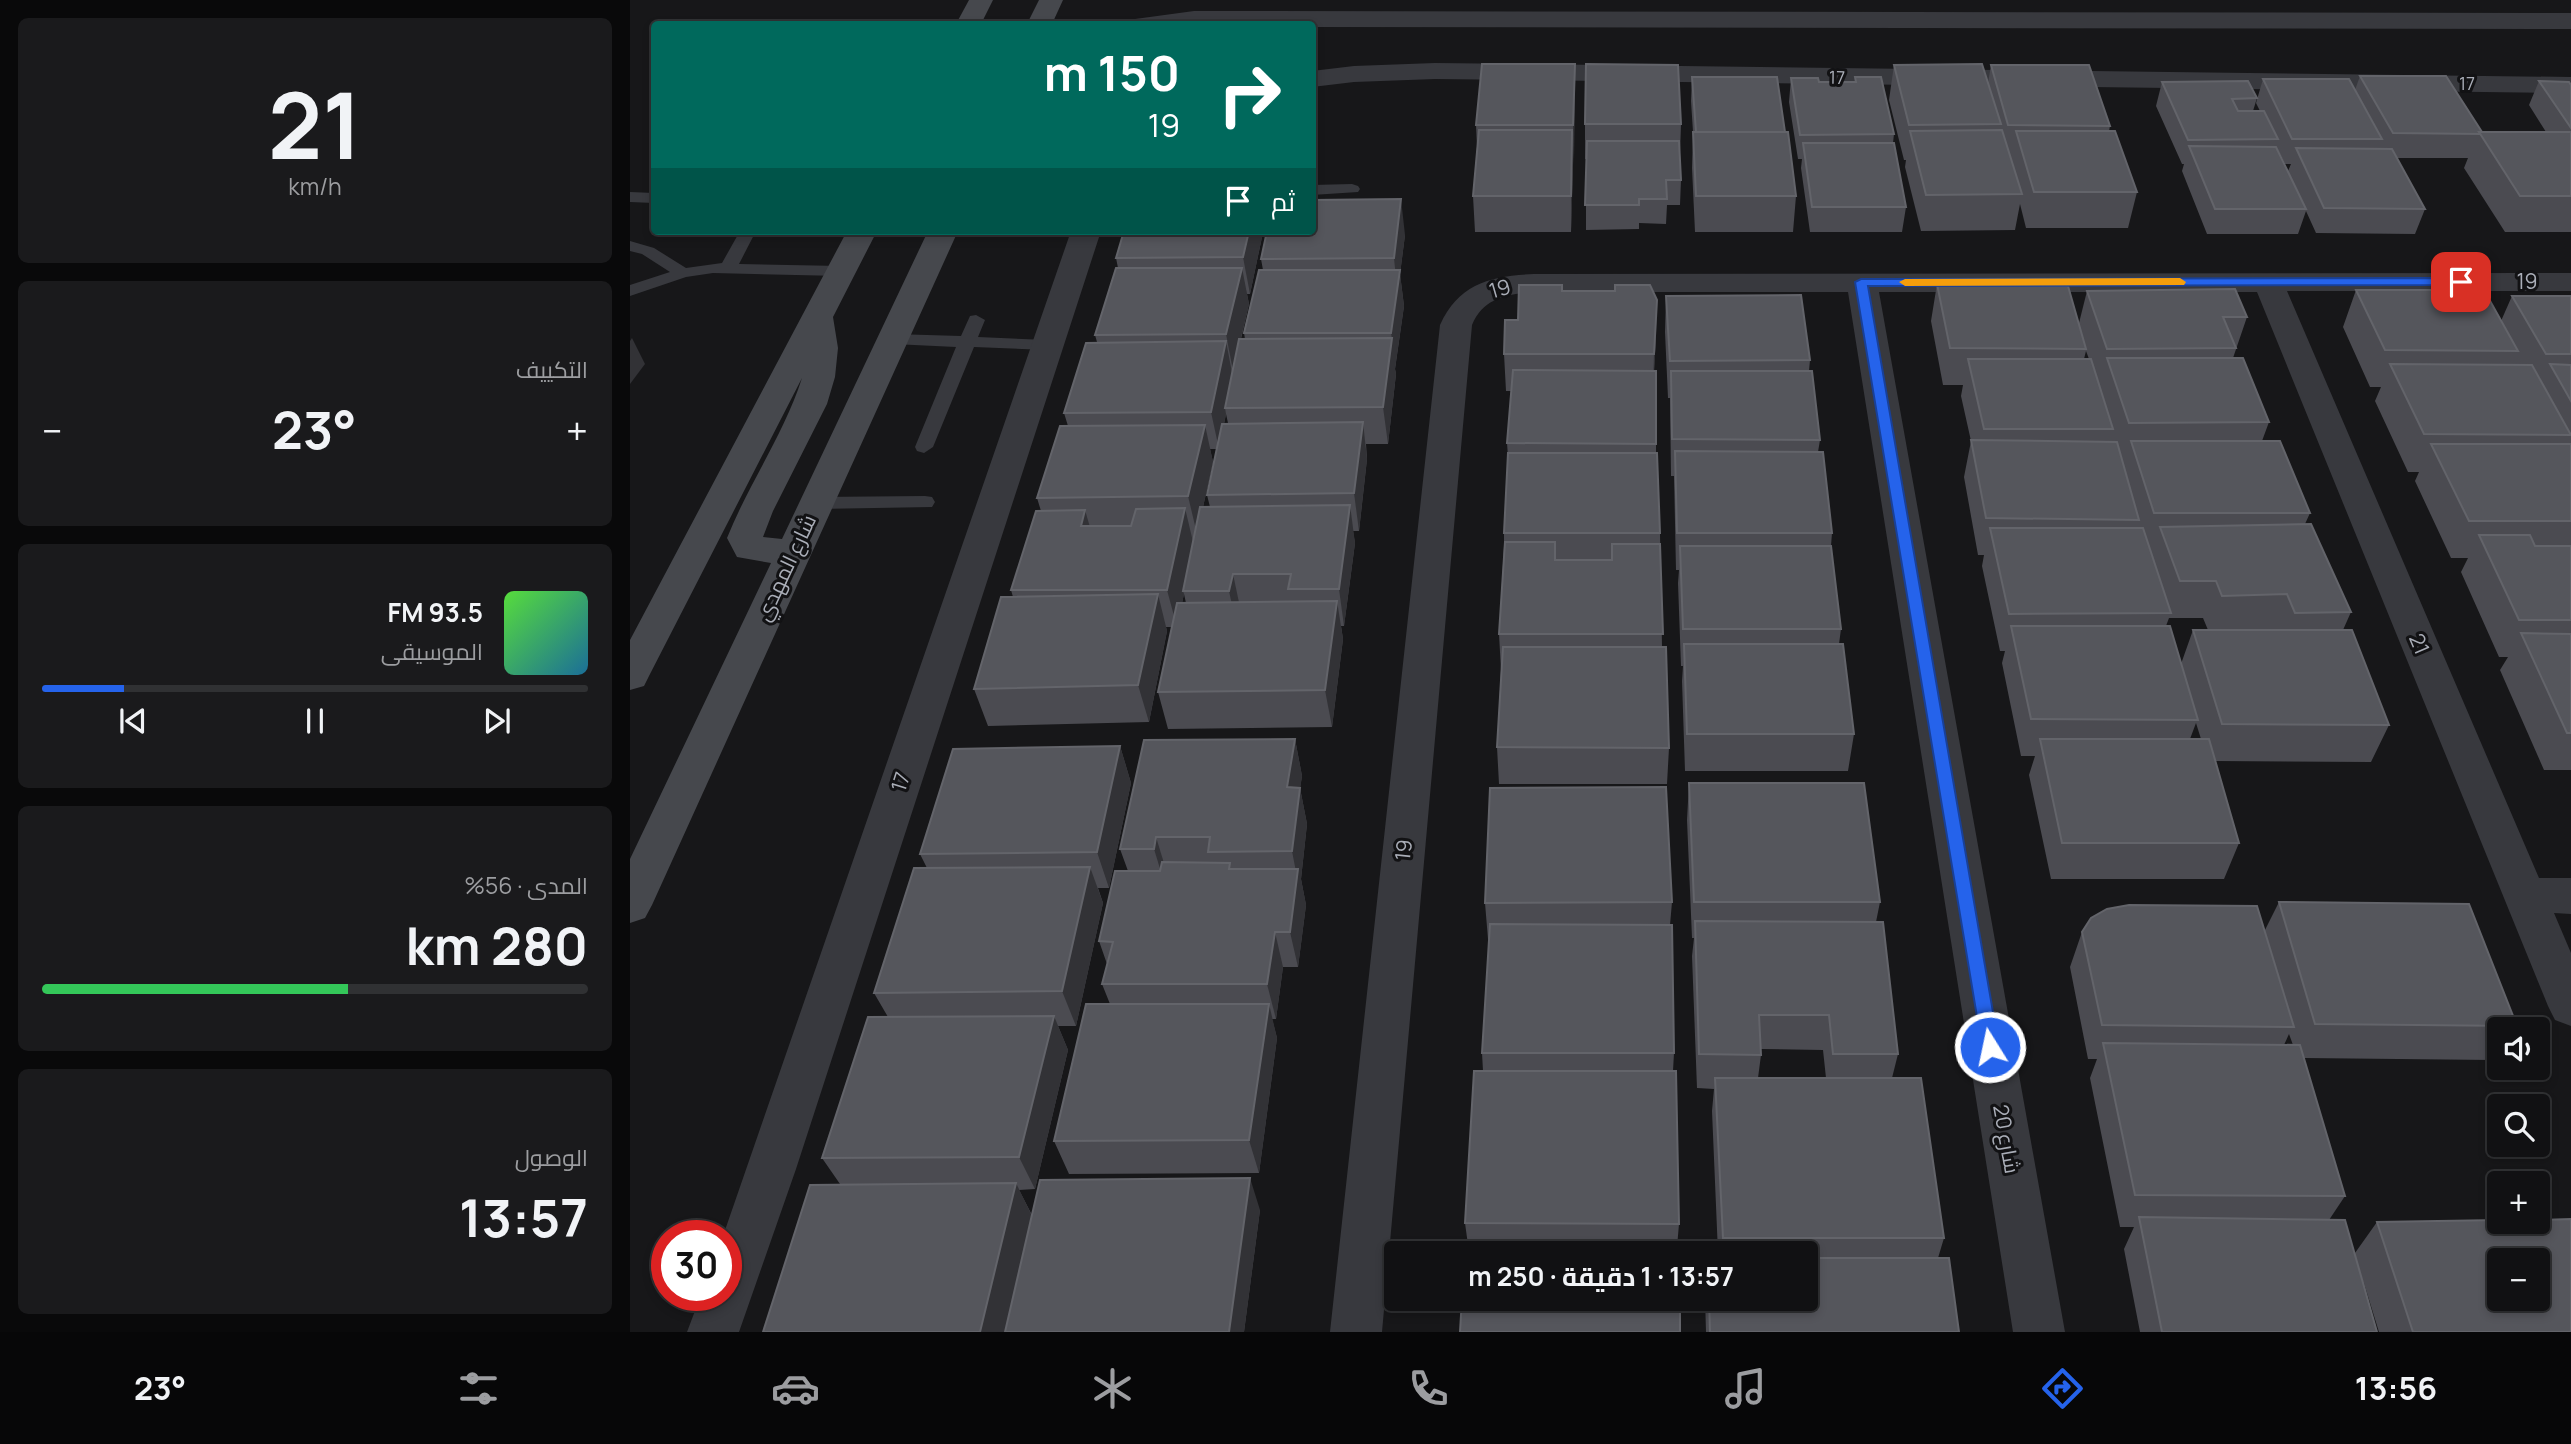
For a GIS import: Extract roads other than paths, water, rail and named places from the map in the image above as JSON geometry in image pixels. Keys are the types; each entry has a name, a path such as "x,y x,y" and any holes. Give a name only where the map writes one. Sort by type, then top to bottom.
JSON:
{"main road":[{"path":"970,21 981,0"},
{"path":"1041,21 1051,0"},
{"path":"630,676 860,235"},
{"name":"شارع المهدي","path":"630,905 941,235"},
{"path":"793,553 756,551 750,548 745,538 815,388 823,351 817,317"}],"street":[{"path":"1174,21 2571,21"},
{"name":"17","path":"1316,79 1354,74 1435,71 2109,82 2571,85"},
{"name":"17","path":"713,1332 772,1169 1085,235"},
{"name":"شارع 20","path":"1861,282 2039,1332"},
{"name":"21","path":"2268,282 2571,1006"},
{"name":"19","path":"1356,1332 1457,325 1460,312 1472,299 1490,289 1512,284 2571,282"},
{"path":"2523,895 2571,896"}],"lane":[{"path":"1316,190 1352,189"},
{"path":"630,197 651,198"},
{"path":"728,268 746,235"},
{"path":"630,247 648,251 683,273"},
{"path":"630,291 683,273 728,268 841,271"},
{"path":"924,446 976,320"},
{"path":"893,339 1047,345"},
{"path":"817,503 925,502"}]}
